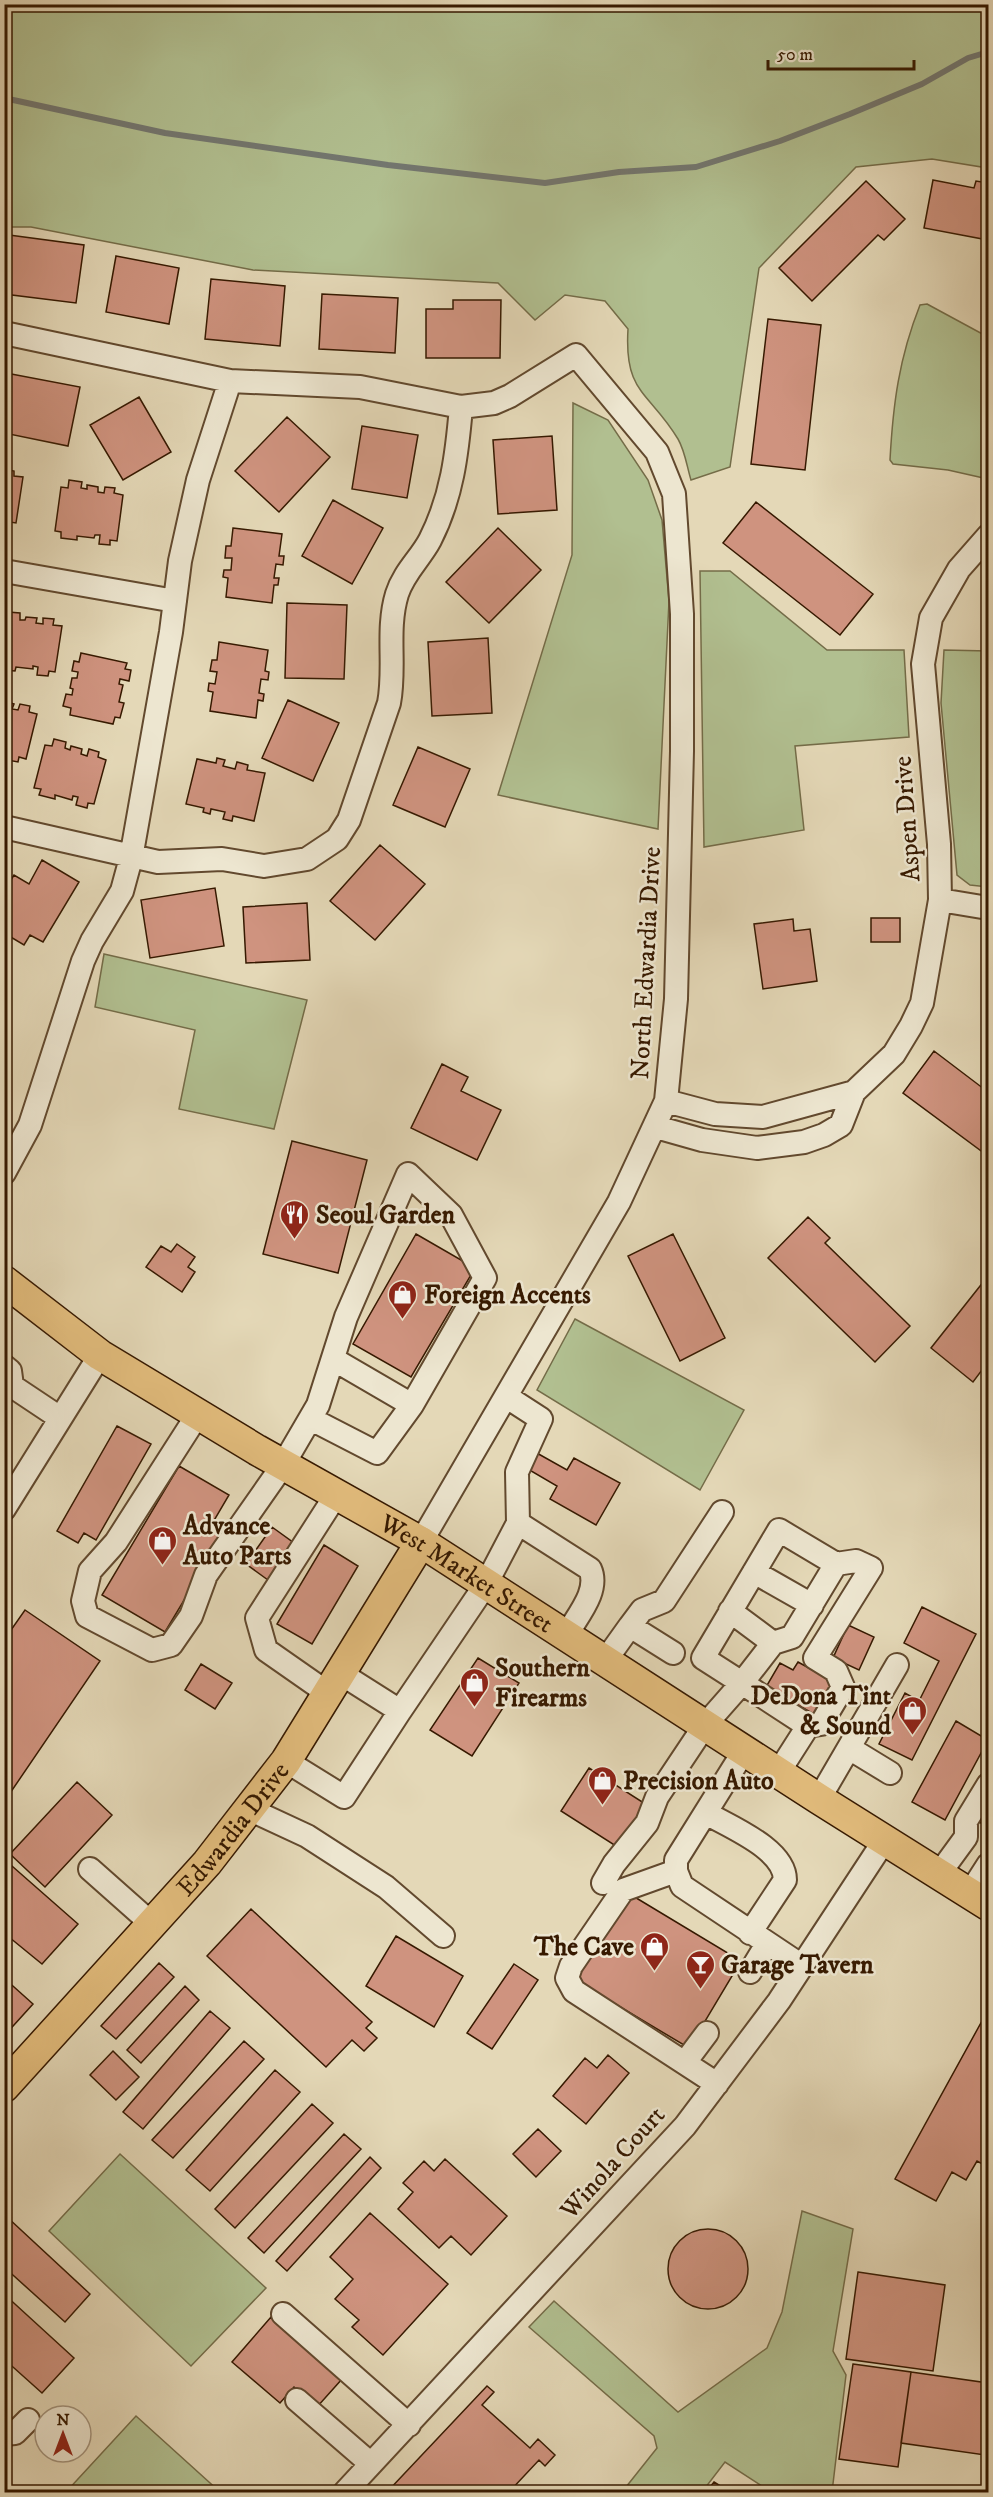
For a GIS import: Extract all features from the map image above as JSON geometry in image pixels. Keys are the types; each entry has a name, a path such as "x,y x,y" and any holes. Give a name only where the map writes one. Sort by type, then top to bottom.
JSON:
{"main road":[{"name":"West Market Street","path":"4,1281 100,1355 283,1465 421,1542 884,1841 979,1899"},
{"name":"Edwardia Drive","path":"4,2087 207,1863 286,1761 421,1542"}],"street":[{"path":"4,333 230,381 360,387 461,407 458,448 447,502 429,542 406,572 397,595 391,627 392,686 389,703 349,820 337,839 307,859 283,865 264,866 222,859 158,862 131,858 4,827"},
{"name":"North Edwardia Drive","path":"421,1542 619,1202 656,1127 666,1101 676,999 682,751 682,602 674,494 657,452 576,355 510,396 494,403 461,407"},
{"path":"4,1173 30,1125 83,962 92,941 122,891 131,858 180,561 198,480 230,381"},
{"name":"Aspen Drive","path":"656,1127 732,1146 757,1148 804,1142 840,1125 854,1092 894,1053 911,1026 922,1003 940,900 939,844 923,664 931,618 959,569 988,536"},
{"path":"4,571 175,601"},
{"path":"940,900 988,908"},
{"name":"Aspen Drive","path":"666,1101 715,1114 763,1117 854,1092"},
{"path":"198,1414 116,1542 90,1570 83,1601 87,1616 152,1650 171,1645 191,1616 206,1575 283,1465 318,1405 346,1317 408,1174 451,1215 485,1278 412,1405 377,1453 310,1419"},
{"path":"5,1507 100,1355"},
{"path":"333,1359 412,1405"},
{"path":"7,1382 60,1418"},
{"path":"286,1761 344,1797 486,1584 518,1523 517,1472 541,1419 507,1397"},
{"path":"336,1495 257,1618 266,1650 334,1683 400,1711"},
{"path":"605,1661 642,1610 664,1601 722,1512"},
{"path":"518,1523 590,1569 594,1579 591,1592 566,1636"},
{"path":"779,1530 836,1564 856,1561 871,1568 815,1658 836,1671 843,1687 821,1724 808,1726 703,1658 779,1530"},
{"path":"603,1883 614,1864 647,1823 657,1797 705,1725 773,1643 792,1637 836,1564"},
{"path":"754,1572 812,1605"},
{"path":"730,1611 773,1643"},
{"path":"630,1626 673,1653"},
{"path":"819,1799 897,1665"},
{"path":"778,1773 808,1726"},
{"path":"849,1748 890,1773"},
{"path":"744,1751 676,1860 676,1871 682,1886 802,1966"},
{"path":"939,1874 966,1837 966,1821 988,1785"},
{"path":"249,1809 307,1836 376,1880 443,1936"},
{"path":"706,1813 775,1854 785,1870 785,1880 758,1938 750,1972"},
{"name":"Winola Court","path":"345,2493 685,2126 802,1966 884,1841"},
{"path":"979,1899 988,1864"},
{"path":"90,1869 152,1924"},
{"path":"676,1871 623,1890 571,1966 567,1978 574,1991 686,2061 717,2084"},
{"path":"686,2061 707,2033"},
{"path":"283,2314 409,2425"},
{"path":"297,2400 371,2464"},
{"path":"4,2434 15,2433 28,2420"}],"green space":[{"path":"4,5 988,5 988,168 932,159 856,167 759,268 730,467 691,480 678,439 634,380 628,350 628,329 605,301 565,295 535,320 498,283 253,270 31,227 5,227"},
{"path":"927,304 988,337 988,479 948,470 893,464 890,460 895,400 902,363 920,305"},
{"path":"573,403 608,420 648,480 662,520 669,601 658,829 498,795 572,555"},
{"path":"700,571 730,571 827,650 904,650 909,737 795,746 804,830 704,847"},
{"path":"944,650 988,651 988,887 970,885 957,875 941,703"},
{"path":"104,954 307,1000 274,1129 179,1109 195,1030 95,1007"},
{"path":"575,1319 744,1410 700,1490 537,1390"},
{"path":"120,2154 266,2288 191,2366 49,2231"},
{"path":"802,2211 853,2229 833,2351 846,2375 832,2492 771,2492 725,2462 702,2492 631,2492 626,2487 657,2448 654,2436 529,2327 554,2301 678,2412 767,2348 782,2312"},
{"path":"136,2416 220,2492 66,2492"}],"building":[{"path":"933,180 974,188 976,181 988,183 988,240 924,228"},
{"path":"866,181 905,219 884,240 878,235 812,301 779,268"},
{"path":"9,235 84,245 76,303 4,294"},
{"path":"116,256 179,268 169,324 106,312"},
{"path":"211,279 285,286 280,346 205,339"},
{"path":"322,294 398,298 395,353 319,349"},
{"path":"453,300 501,300 500,358 426,358 426,309 453,309"},
{"path":"768,319 821,325 805,470 751,464"},
{"path":"6,373 80,387 68,446 4,433"},
{"path":"139,397 171,452 123,480 90,425"},
{"path":"287,417 330,457 279,512 235,471"},
{"path":"362,426 418,435 407,498 352,489"},
{"path":"552,436 557,510 498,514 493,440"},
{"path":"4,469 14,471 14,476 23,477 16,523 10,522 9,527 4,527"},
{"path":"69,480 82,482 81,488 87,489 87,485 98,487 98,492 104,493 105,487 115,488 114,493 123,495 117,541 110,540 110,545 99,544 100,535 95,535 94,538 77,536 77,540 61,538 61,532 55,531 61,487 68,488"},
{"path":"333,500 383,528 352,584 302,556"},
{"path":"756,502 873,594 840,635 723,543"},
{"path":"233,528 282,534 279,556 284,556 283,565 276,564 274,578 279,578 278,585 274,585 272,603 226,597 228,578 223,577 224,570 231,570 232,558 225,558 226,546 231,546"},
{"path":"498,528 541,570 489,623 446,582"},
{"path":"287,603 347,605 344,679 285,678"},
{"path":"8,612 20,613 20,620 25,620 26,617 37,618 36,623 43,624 43,618 54,619 53,625 62,626 55,672 49,671 48,676 37,675 38,667 33,666 33,669 16,667 15,671 4,670 4,619"},
{"path":"488,638 492,713 432,716 428,642"},
{"path":"219,642 268,650 265,671 269,672 268,680 261,679 259,693 264,694 263,701 258,700 256,718 210,711 213,692 208,691 209,683 215,684 217,672 210,671 212,660 217,660"},
{"path":"81,653 127,663 125,669 131,670 129,681 120,679 119,684 123,685 119,702 124,703 120,718 115,717 113,724 70,715 71,708 63,706 66,694 72,695 73,689 70,688 72,678 77,678 78,672 72,671 74,661 79,662"},
{"path":"288,700 339,723 313,781 262,758"},
{"path":"4,701 14,704 12,709 18,710 20,704 30,706 29,712 37,714 26,759 19,757 18,762 7,760 9,752 4,750"},
{"path":"54,739 66,742 65,748 70,750 71,746 82,749 81,754 87,756 89,749 99,752 98,757 106,760 94,804 88,803 87,808 76,805 78,797 73,796 72,800 55,795 55,799 39,795 41,789 34,788 45,745 52,746"},
{"path":"418,747 470,769 445,827 393,805"},
{"path":"217,758 225,760 223,766 235,769 237,762 248,765 247,770 265,773 254,821 233,816 232,821 223,819 225,812 211,809 210,814 203,812 204,808 186,804 197,759 216,763"},
{"path":"380,845 425,884 375,940 330,901"},
{"path":"42,860 79,882 43,942 30,935 24,945 4,933 4,891 14,875 29,884"},
{"path":"215,888 224,946 150,958 141,900"},
{"path":"307,903 310,960 246,963 243,907"},
{"path":"871,918 900,918 900,942 871,942"},
{"path":"793,919 794,931 810,929 817,981 763,989 754,924"},
{"path":"934,1051 988,1092 988,1156 903,1093"},
{"path":"442,1064 468,1077 461,1091 501,1110 477,1160 411,1128"},
{"path":"292,1141 367,1160 338,1273 263,1254"},
{"path":"808,1217 830,1238 825,1243 910,1326 875,1362 768,1258"},
{"path":"416,1234 475,1268 411,1377 353,1344"},
{"path":"673,1234 725,1338 680,1361 628,1256"},
{"path":"177,1244 195,1257 188,1267 195,1272 182,1292 146,1267 161,1246 171,1252"},
{"path":"988,1276 988,1362 973,1382 931,1348"},
{"path":"117,1426 151,1444 96,1540 84,1533 78,1543 57,1531"},
{"path":"988,1426 988,1456 982,1427"},
{"path":"535,1452 567,1470 574,1458 620,1483 596,1525 550,1499 557,1486 526,1468"},
{"name":"Advance Auto Parts","path":"179,1466 229,1495 209,1529 222,1537 165,1632 102,1595"},
{"path":"272,1527 294,1543 268,1580 246,1564"},
{"path":"324,1545 358,1566 312,1644 277,1624"},
{"path":"922,1607 976,1634 912,1760 879,1744 905,1693 919,1701 939,1661 904,1643"},
{"path":"25,1610 100,1661 4,1802 4,1640"},
{"path":"848,1625 874,1637 859,1670 833,1658"},
{"name":"Southern Firearms","path":"478,1658 519,1683 472,1756 430,1730"},
{"path":"798,1662 838,1684 819,1717 766,1687 780,1663 793,1670"},
{"path":"201,1664 232,1683 215,1709 185,1690"},
{"path":"956,1721 988,1740 945,1820 912,1802"},
{"path":"589,1768 647,1805 619,1848 561,1811"},
{"path":"77,1782 112,1815 45,1887 10,1854"},
{"path":"988,1803 988,1827 979,1822"},
{"path":"4,1859 78,1924 42,1964 4,1933"},
{"path":"628,1893 741,1961 689,2048 575,1980"},
{"path":"251,1909 372,2022 366,2028 377,2038 364,2051 352,2040 326,2067 207,1956"},
{"path":"396,1936 463,1976 434,2027 366,1986"},
{"path":"159,1963 174,1977 116,2039 101,2026"},
{"path":"514,1964 538,1980 492,2049 467,2033"},
{"path":"4,1978 33,2004 4,2036"},
{"path":"185,1986 199,2000 141,2063 127,2050"},
{"path":"988,2010 988,2167 977,2161 966,2180 952,2172 936,2201 895,2179"},
{"path":"210,2011 230,2028 143,2129 123,2112"},
{"path":"244,2041 264,2059 173,2158 152,2140"},
{"path":"113,2051 139,2077 116,2100 90,2075"},
{"path":"608,2055 629,2073 586,2124 553,2096 585,2058 597,2068"},
{"path":"275,2070 300,2092 210,2191 186,2170"},
{"path":"312,2104 333,2123 235,2228 215,2209"},
{"path":"538,2129 561,2151 536,2177 513,2154"},
{"path":"344,2134 361,2149 264,2253 248,2238"},
{"path":"370,2157 381,2168 287,2271 276,2261"},
{"path":"445,2159 507,2216 471,2255 451,2236 439,2248 398,2209 413,2192 403,2183 424,2161 434,2171"},
{"path":"370,2213 448,2284 383,2355 352,2327 359,2320 335,2299 353,2279 330,2257"},
{"path":"7,2217 90,2294 65,2322 4,2267 4,2220"},
{"path":"708,2229 723,2232 736,2241 745,2254 748,2269 745,2284 736,2297 723,2306 708,2309 693,2306 680,2297 671,2284 668,2269 671,2254 680,2241 693,2232"},
{"path":"858,2272 945,2285 933,2371 846,2359"},
{"path":"4,2294 74,2358 42,2393 4,2359"},
{"path":"271,2317 342,2379 317,2407 294,2387 280,2403 232,2362"},
{"path":"853,2364 911,2372 898,2467 839,2459"},
{"path":"911,2372 988,2383 988,2429 985,2455 901,2443"},
{"path":"487,2386 494,2392 482,2405 530,2448 538,2439 555,2455 545,2466 539,2460 509,2492 387,2492"},
{"path":"714,2482 730,2492 706,2492"}],"waterway":[{"path":"978,4 988,12"},
{"path":"4,98 165,133 388,165 545,183 619,172 696,167 780,141 850,114 922,84 968,58 988,52"}],"place":[{"name":"Seoul Garden","path":"295,1240"},
{"name":"Foreign Accents","path":"403,1320"},
{"name":"Advance Auto Parts","path":"162,1566"},
{"name":"Southern Firearms","path":"474,1708"},
{"name":"DeDona Tint & Sound","path":"912,1736"},
{"name":"Precision Auto","path":"602,1806"},
{"name":"The Cave","path":"655,1972"},
{"name":"Garage Tavern","path":"700,1990"}]}
